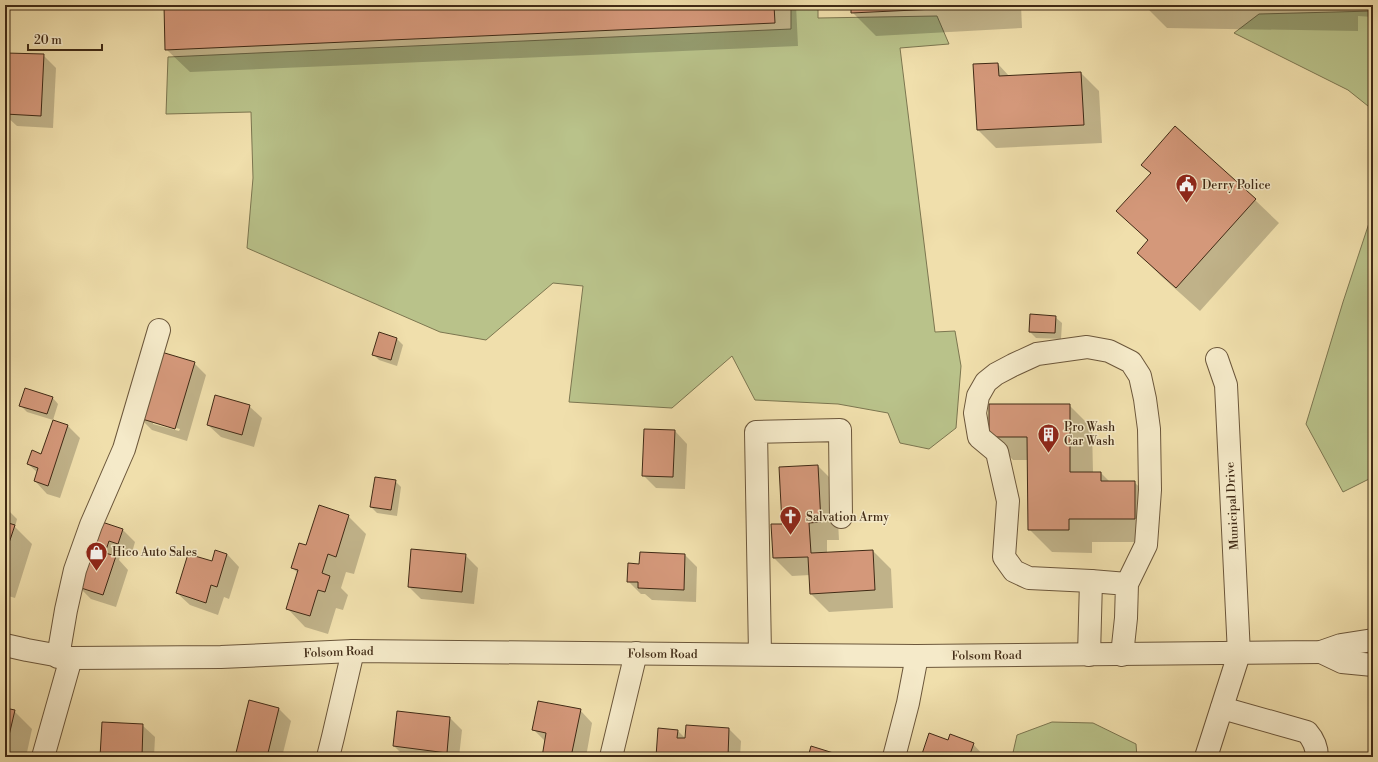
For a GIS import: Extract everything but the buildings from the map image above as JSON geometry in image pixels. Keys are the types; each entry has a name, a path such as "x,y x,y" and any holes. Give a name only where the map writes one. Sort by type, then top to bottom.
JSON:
{"street":[{"path":"43,757 64,657 66,610 75,570 91,525 124,449 159,330"},
{"path":"1122,655 1126,618 1127,584 1146,546 1150,490 1149,428 1140,376 1131,362 1109,351 1087,347 1038,354 996,374 986,382 978,396 975,413 979,437 997,452 1008,501 1004,557 1014,571 1029,578 1127,584"},
{"name":"Municipal Drive","path":"1217,359 1226,385 1239,654"},
{"path":"760,654 756,432 840,430 841,517"},
{"path":"1089,655 1091,581"},
{"name":"Folsom Road","path":"5,645 64,657 213,657 353,651 917,656 1321,652 1341,645 1373,640"},
{"path":"328,757 334,737 353,651"},
{"name":"Folsom Road","path":"1321,652 1342,662 1373,665"},
{"path":"610,757 636,653"},
{"path":"1206,757 1239,654"},
{"path":"894,757 908,703 917,656"},
{"path":"1222,708 1307,732 1312,738 1316,748 1317,757"}],"green space":[{"path":"791,5 818,5 818,18 937,16 949,44 900,48 935,332 955,331 961,366 956,428 929,449 900,443 888,413 838,404 755,400 732,356 672,408 569,402 583,286 553,283 486,340 440,332 247,248 253,178 251,112 166,114 168,57 791,29"},
{"path":"1373,11 1373,110 1348,90 1234,33 1259,14"},
{"path":"1373,211 1373,477 1343,492 1306,424 1343,302"},
{"path":"1052,722 1093,723 1136,744 1137,757 1012,757 1017,735"}],"place":[{"name":"Derry Police","path":"1186,204"},
{"name":"Pro Wash Car Wash","path":"1049,454"},
{"name":"Salvation Army","path":"791,536"},
{"name":"Hico Auto Sales","path":"97,572"}]}
